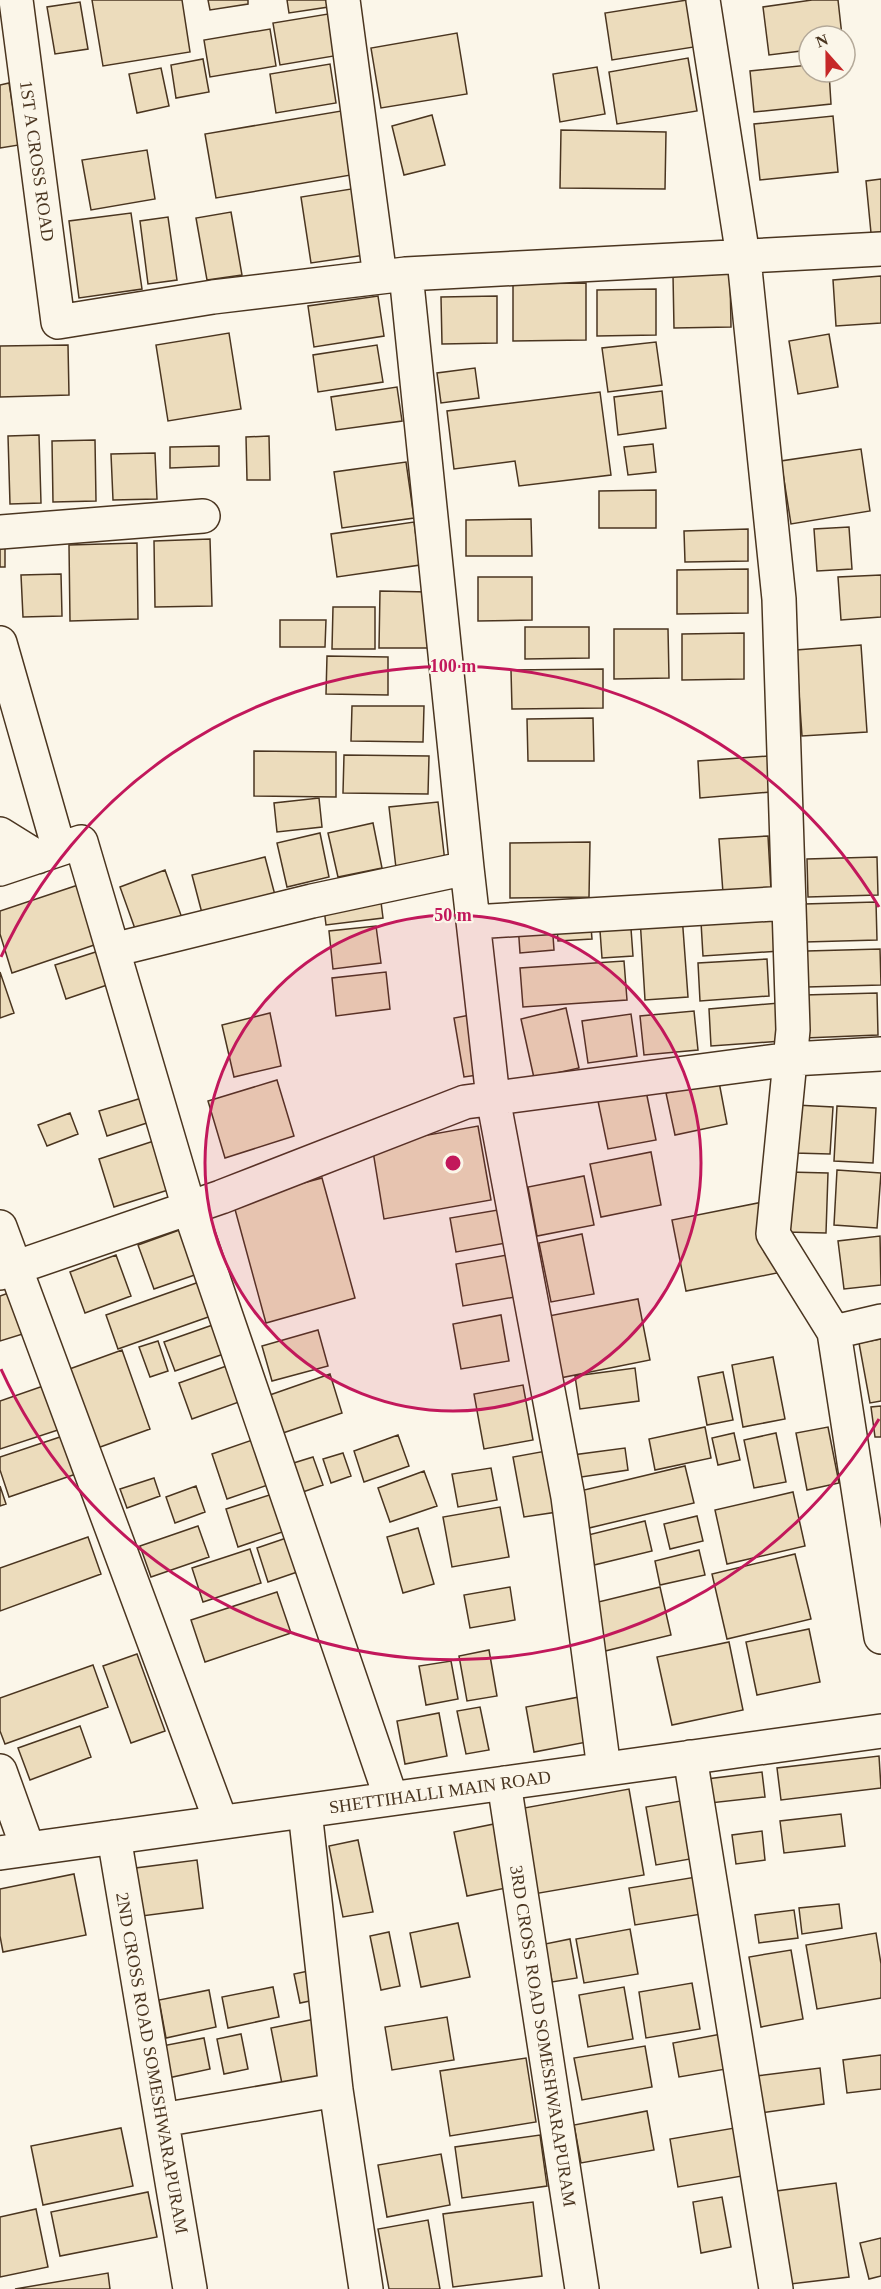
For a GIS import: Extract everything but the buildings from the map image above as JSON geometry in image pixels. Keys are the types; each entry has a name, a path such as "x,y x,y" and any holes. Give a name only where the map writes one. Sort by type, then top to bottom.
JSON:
{"street":[{"name":"1ST A CROSS ROAD","path":"16,0 58,322 213,297 393,275"},
{"path":"343,0 393,275 493,1098 568,1497 604,1769"},
{"path":"703,0 743,255 779,600 792,1059 773,1234 834,1332 881,1637"},
{"path":"393,275 881,249"},
{"path":"0,532 203,516"},
{"path":"0,643 48,853"},
{"path":"0,834 48,853"},
{"path":"0,869 81,842 189,1208 391,1798"},
{"path":"112,950 312,901 466,868"},
{"path":"473,922 789,903"},
{"path":"7,1271 189,1208 465,1102 792,1059 881,1054"},
{"path":"0,1227 7,1271 221,1822"},
{"path":"834,1332 881,1321"},
{"name":"SHETTIHALLI MAIN ROAD","path":"14,1851 881,1731"},
{"path":"690,1757 776,2289"},
{"path":"0,1771 14,1851"},
{"name":"3RD CROSS ROAD SOMESHWARAPURAM","path":"504,1783 582,2289"},
{"path":"305,1810 336,2090 366,2289"},
{"name":"2ND CROSS ROAD SOMESHWARAPURAM","path":"114,1837 190,2289"},
{"path":"162,2120 336,2090"}]}
